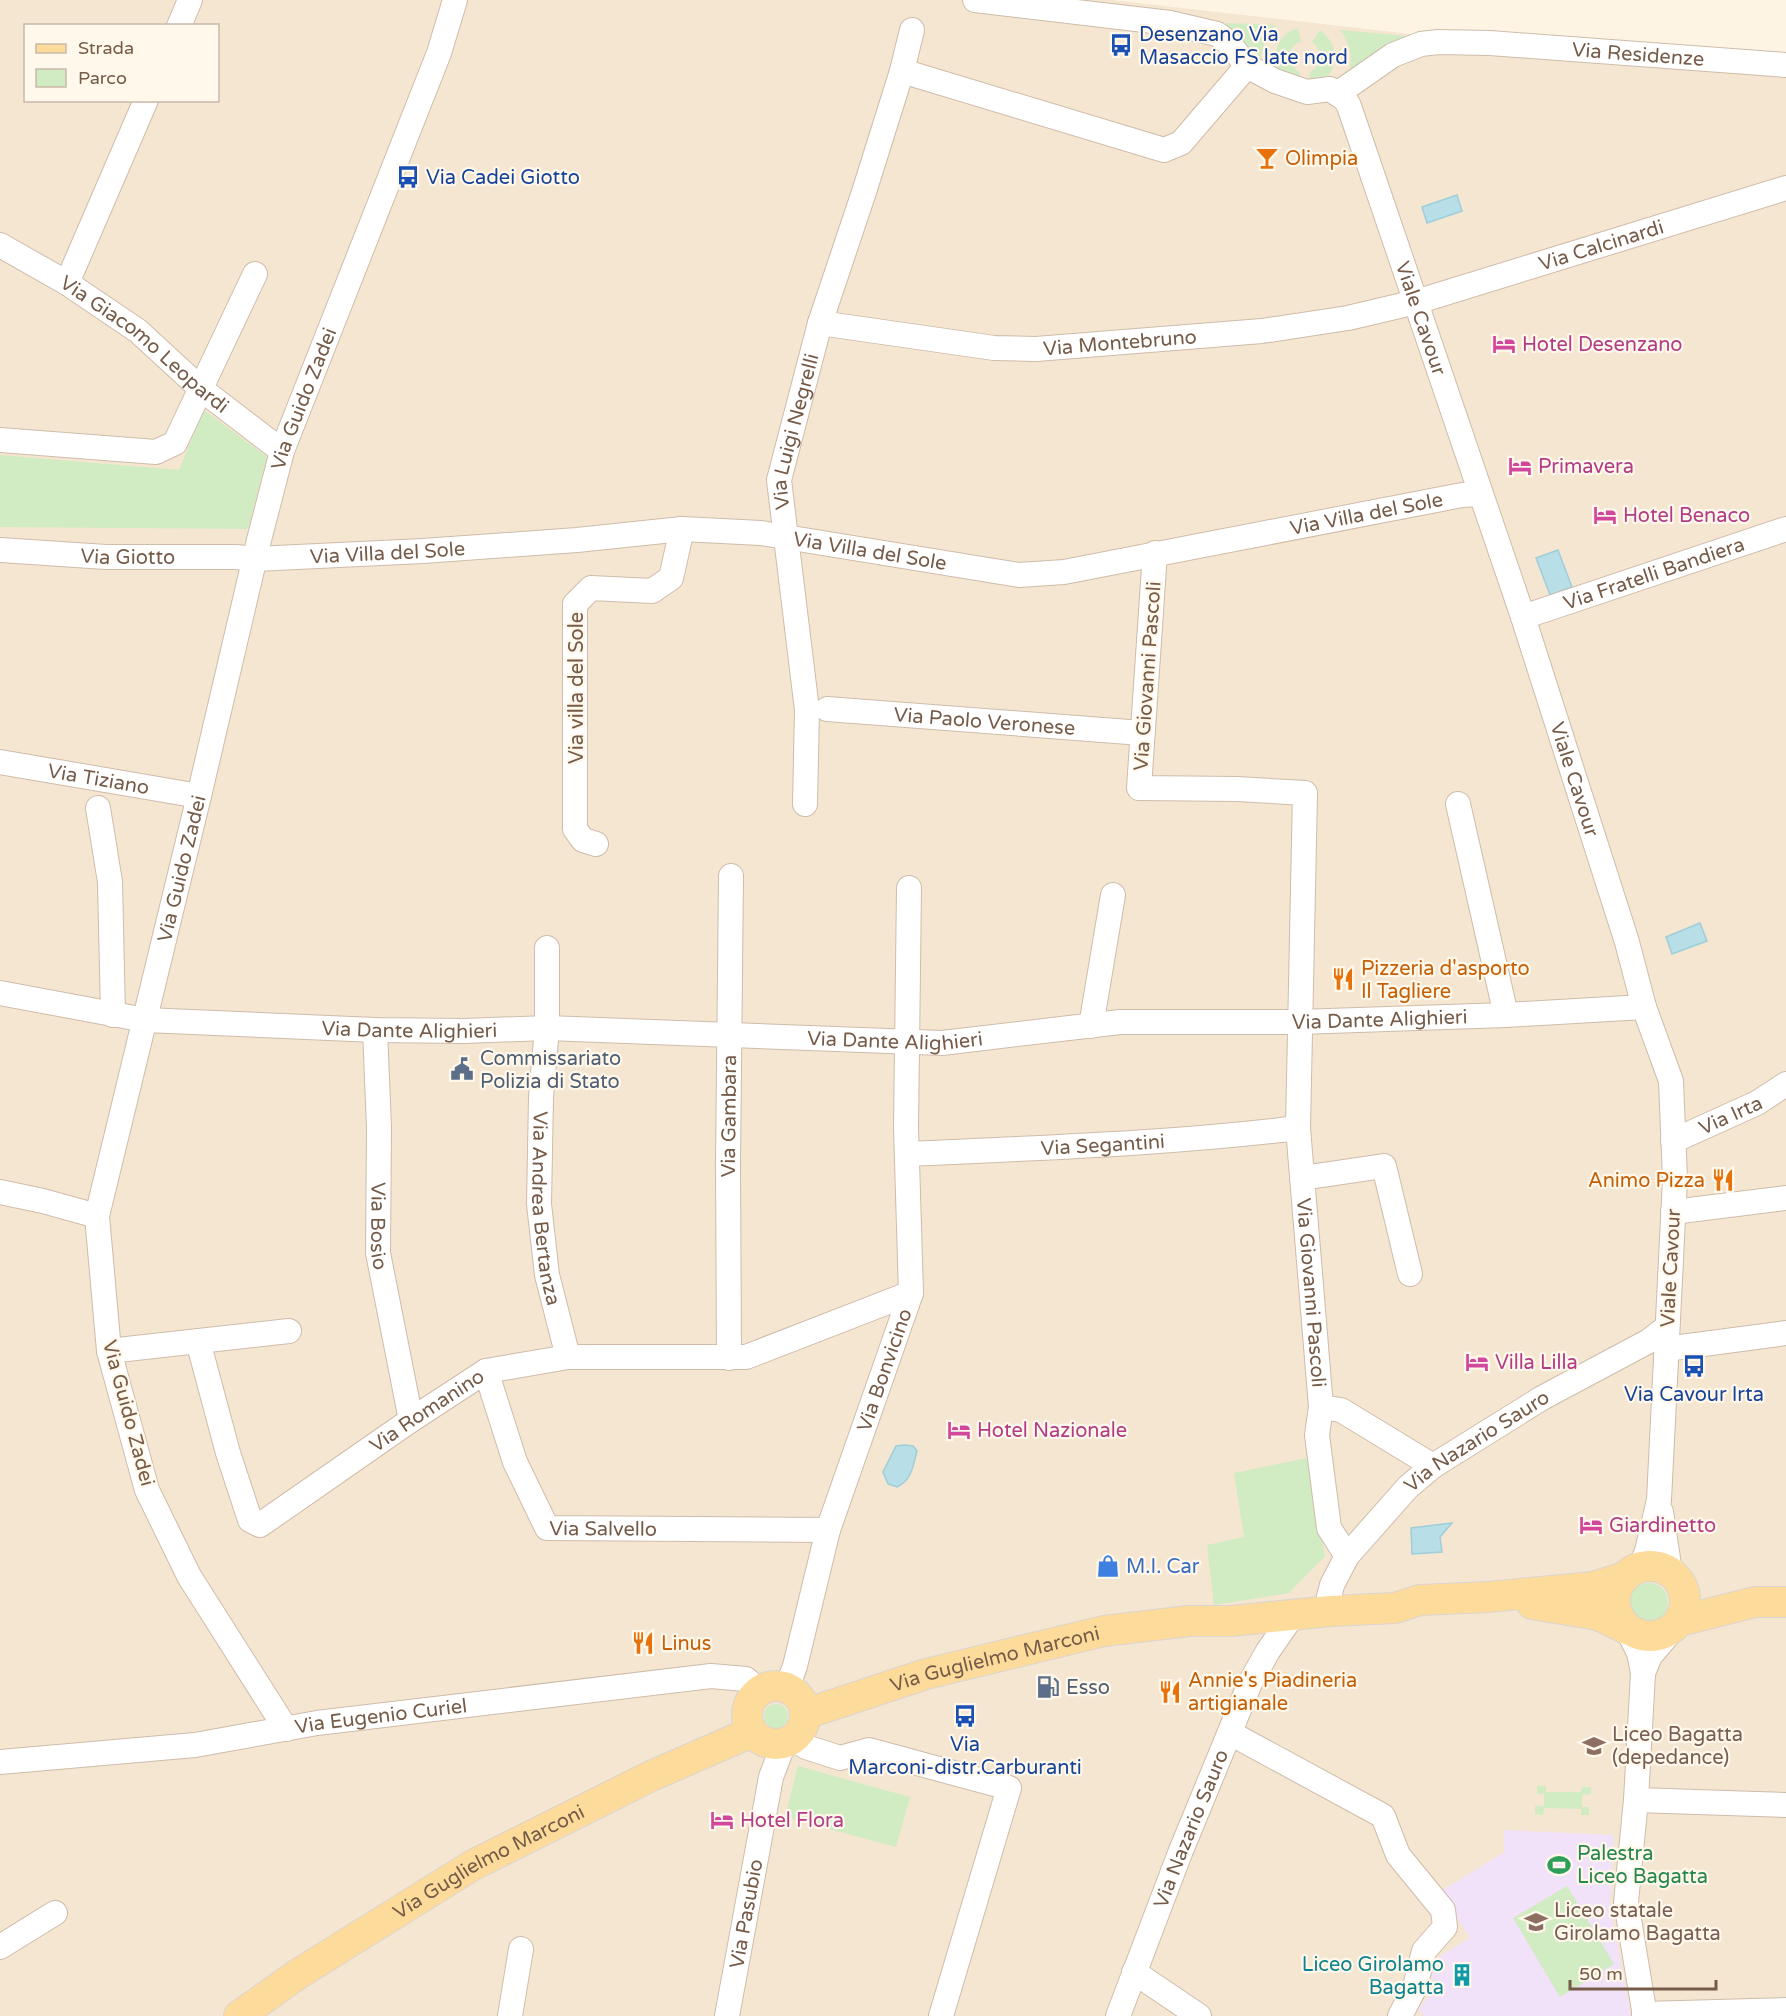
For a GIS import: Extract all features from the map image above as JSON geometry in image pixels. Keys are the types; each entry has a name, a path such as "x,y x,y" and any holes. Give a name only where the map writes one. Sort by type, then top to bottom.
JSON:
{"main road":[{"path":"1627,1629 1616,1613 1615,1603 1619,1584 1632,1572 1655,1566 1676,1578 1755,1602"},
{"name":"Via Guglielmo Marconi","path":"1188,1621 1231,1610 1329,1597 1393,1594 1420,1599 1488,1597 1593,1587 1632,1572"},
{"path":"1676,1578 1686,1602 1676,1625"},
{"path":"1488,1597 1599,1615 1637,1635 1648,1637 1661,1636 1676,1625 1755,1602 1786,1602"},
{"name":"Via Guglielmo Marconi","path":"794,1732 926,1674 1104,1631 1188,1621 1231,1621 1331,1611 1395,1608 1420,1599"},
{"path":"773,1689 800,1698 794,1732 766,1743 752,1732 748,1724 746,1714 748,1705 773,1689"},
{"name":"Via Guglielmo Marconi","path":"238,2016 298,1974 473,1865 651,1776 752,1732"}],"street":[{"path":"180,24 190,0"},
{"name":"Via Guido Zadei","path":"286,1729 189,1576 147,1490 109,1351 97,1216 282,451 439,53 455,0"},
{"path":"975,0 1197,28 1217,34 1228,42 1247,66 1275,81 1306,92 1333,91"},
{"name":"Via Luigi Negrelli","path":"805,804 807,710 778,480 820,323 902,70 912,30"},
{"name":"Via Residenze","path":"1333,91 1393,55 1420,44 1438,42 1490,43 1786,65"},
{"path":"902,70 1164,150 1181,143 1247,66"},
{"name":"Viale Cavour","path":"1333,91 1345,99 1349,106 1416,302 1479,494 1523,617 1627,942 1644,1007 1671,1081 1676,1179 1659,1500 1647,1551 1632,1572"},
{"path":"67,284 145,102"},
{"name":"Via Calcinardi","path":"1416,302 1786,188"},
{"name":"Via Giacomo Leopardi","path":"0,245 67,284 138,332 201,389 282,451"},
{"path":"0,440 156,452 175,443 255,274"},
{"name":"Via Montebruno","path":"820,323 994,348 1036,349 1262,331 1348,318 1416,302"},
{"name":"Via Villa del Sole","path":"255,559 423,551 578,540 682,529 761,532 1018,575 1064,572 1462,495 1479,494"},
{"name":"Via villa del Sole","path":"596,844 583,840 575,829 575,604 591,588 652,591 671,578 682,529"},
{"name":"Via Fratelli Bandiera","path":"1523,617 1786,530"},
{"name":"Via Giotto","path":"0,550 106,557 255,559"},
{"name":"Via Giovanni Pascoli","path":"1155,553 1139,788 1237,789 1305,793 1298,1128 1321,1407 1317,1435 1329,1528 1347,1556"},
{"name":"Via Paolo Veronese","path":"827,709 1142,733"},
{"name":"Via Tiziano","path":"0,762 199,796"},
{"path":"1458,804 1506,1015"},
{"path":"98,808 110,882 113,1015"},
{"name":"Via Gambara","path":"729,1358 728,1035 731,876"},
{"name":"Via Bonvicino","path":"773,1689 795,1666 828,1530 911,1293 907,1154 909,888"},
{"path":"1091,1026 1113,895"},
{"name":"Via Andrea Bertanza","path":"547,948 547,1028 541,1097 539,1204 547,1275 568,1357"},
{"name":"Via Dante Alighieri","path":"0,993 145,1020 375,1030 464,1031 547,1028 942,1043 1120,1022 1299,1022 1506,1015 1644,1007"},
{"name":"Via Bosio","path":"375,1030 379,1128 378,1253 411,1420"},
{"name":"Via Irta","path":"1673,1141 1756,1103 1786,1084"},
{"name":"Via Segantini","path":"907,1154 1241,1135 1298,1128"},
{"name":"Via Giovanni Pascoli","path":"1302,1178 1384,1166 1410,1274"},
{"path":"0,1192 97,1216"},
{"path":"1673,1212 1786,1198"},
{"name":"Via Romanino","path":"198,1341 235,1475 250,1520 260,1525 486,1371 568,1357 746,1357 911,1293"},
{"path":"109,1351 289,1331"},
{"path":"1666,1338 1786,1333"},
{"name":"Via Nazario Sauro","path":"1329,1597 1332,1585 1347,1556 1408,1487 1433,1466 1542,1398 1649,1341 1666,1338"},
{"name":"Via Salvello","path":"486,1371 515,1462 547,1528 828,1530"},
{"name":"Via Giovanni Pascoli","path":"1321,1407 1341,1410 1433,1466"},
{"name":"Viale Cavour","path":"1659,1500 1676,1578"},
{"name":"Via Nazario Sauro","path":"1118,2016 1250,1683 1268,1651 1293,1615"},
{"path":"1643,1673 1650,1656 1676,1625"},
{"path":"1627,1629 1639,1653 1643,1673 1636,1800 1626,1902 1644,2015 1786,2010"},
{"name":"Via Eugenio Curiel","path":"0,1762 195,1745 316,1723 711,1676 746,1679 773,1689"},
{"path":"794,1732 806,1747 840,1758 869,1750 1009,1788 941,2016"},
{"name":"Via Pasubio","path":"726,2016 771,1777 794,1732"},
{"path":"1230,1733 1383,1816 1398,1855 1443,1910 1444,1927 1424,1951 1415,1987 1400,2016"},
{"path":"1636,1800 1786,1805"},
{"path":"0,1947 56,1913"},
{"path":"510,2016 521,1949"},
{"path":"1134,1972 1199,2016"}],"shaded area":[{"path":"0,0 1112,0 1490,43 1786,65 1786,2016 0,2016"},
{"name":"Liceo statale Girolamo Bagatta","path":"1504,1830 1614,1835 1610,1906 1631,2016 1425,2016 1418,2010 1437,1986 1425,1965 1470,1938 1440,1892 1504,1852"}],"green space":[{"path":"1227,23 1276,25 1266,37 1260,58 1220,26"},
{"path":"1298,28 1301,41 1292,47 1289,56 1292,65 1300,72 1299,81 1279,73 1276,58 1281,40"},
{"path":"1320,30 1333,47 1335,60 1325,80 1309,83 1310,72 1320,61 1319,49 1312,42"},
{"path":"1340,30 1418,37 1348,76 1350,52 1347,41"},
{"path":"204,410 267,457 248,529 0,527 0,455 179,470"},
{"path":"1307,1458 1325,1556 1289,1593 1214,1605 1207,1545 1244,1537 1234,1473"},
{"path":"1649,1583 1663,1588 1668,1602 1663,1616 1649,1621 1635,1616 1630,1602 1635,1588"},
{"path":"776,1704 784,1708 788,1716 784,1724 776,1728 768,1724 764,1716 768,1708"},
{"path":"798,1766 910,1797 896,1847 785,1817"},
{"path":"1537,1786 1546,1786 1546,1792 1581,1792 1582,1787 1591,1787 1591,1794 1582,1795 1582,1807 1589,1807 1589,1815 1581,1815 1581,1809 1544,1808 1543,1815 1535,1814 1535,1806 1544,1806 1544,1794 1537,1794"},
{"path":"1567,1886 1614,1964 1560,1997 1513,1918"}],"water":[{"path":"1457,195 1462,211 1427,223 1422,207"},
{"path":"1558,550 1572,587 1550,595 1536,558"},
{"path":"1700,923 1707,941 1672,954 1666,937"},
{"path":"896,1446 913,1446 917,1451 909,1476 897,1487 888,1484 883,1472"},
{"path":"1452,1523 1440,1537 1442,1552 1412,1554 1411,1528"}],"place":[{"name":"Desenzano Via Masaccio FS late nord","path":"1121,45"},
{"name":"Olimpia","path":"1267,158"},
{"name":"Via Cadei Giotto","path":"408,177"},
{"name":"Hotel Desenzano","path":"1504,344"},
{"name":"Primavera","path":"1520,466"},
{"name":"Hotel Benaco","path":"1605,515"},
{"name":"Pizzeria d'asporto Il Tagliere","path":"1343,979"},
{"name":"Commissariato Polizia di Stato","path":"462,1069"},
{"name":"Animo Pizza","path":"1723,1180"},
{"name":"Villa Lilla","path":"1477,1362"},
{"name":"Via Cavour Irta","path":"1694,1366"},
{"name":"Hotel Nazionale","path":"959,1430"},
{"name":"Giardinetto","path":"1591,1525"},
{"name":"M.I. Car","path":"1108,1566"},
{"name":"Linus","path":"643,1643"},
{"name":"Esso","path":"1048,1687"},
{"name":"Annie's Piadineria artigianale","path":"1170,1692"},
{"name":"Via Marconi-distr.Carburanti","path":"965,1716"},
{"name":"Liceo Bagatta (depedance)","path":"1594,1746"},
{"name":"Hotel Flora","path":"722,1820"},
{"name":"Palestra Liceo Bagatta","path":"1559,1865"},
{"name":"Liceo statale Girolamo Bagatta","path":"1536,1922"},
{"name":"Liceo Girolamo Bagatta","path":"1462,1975"}]}
